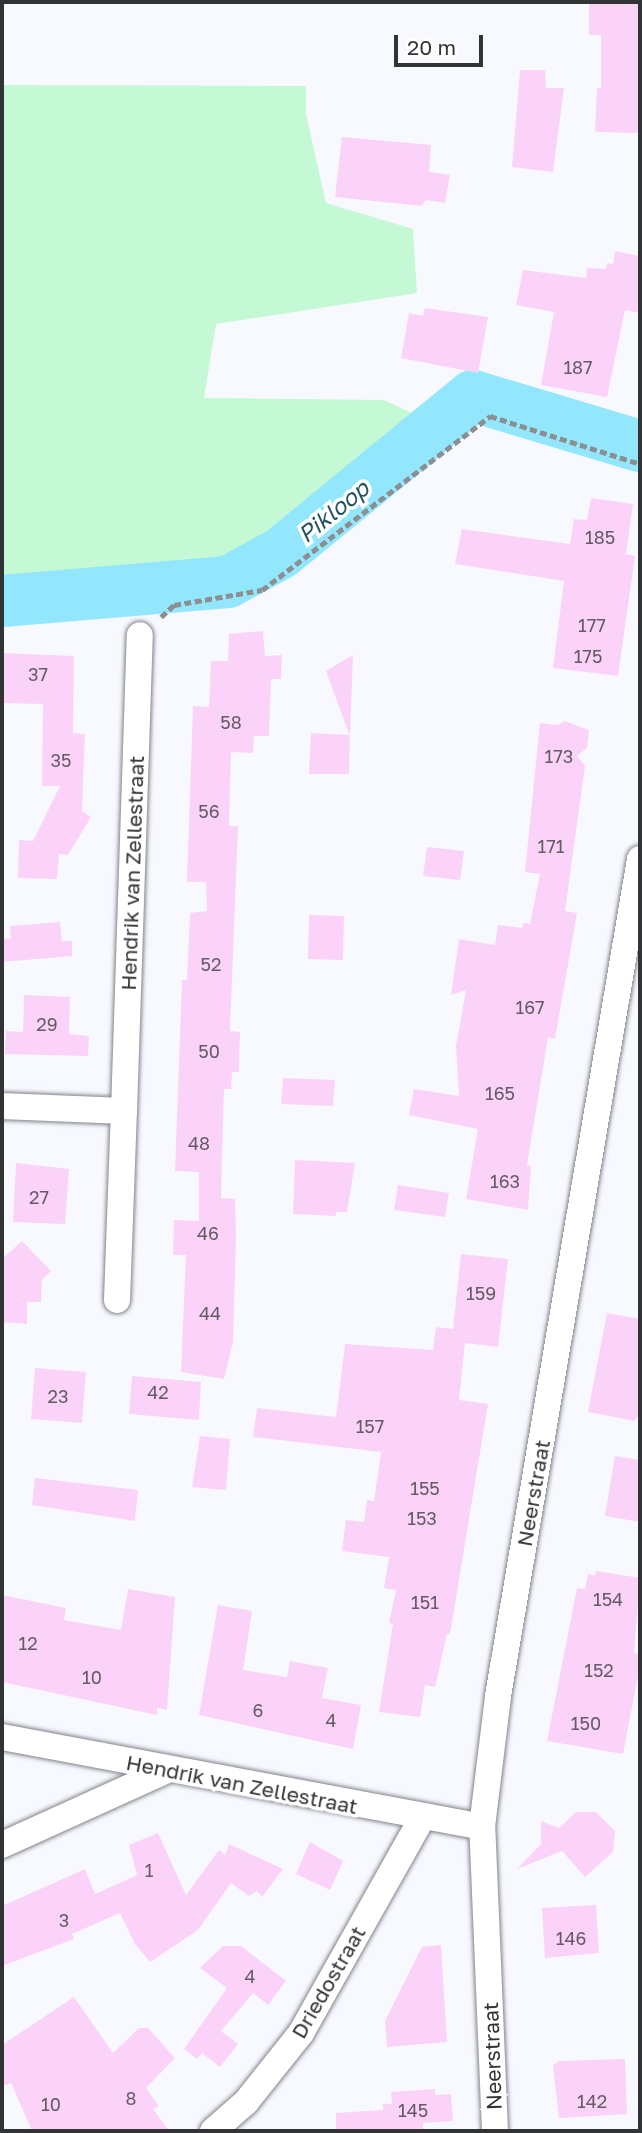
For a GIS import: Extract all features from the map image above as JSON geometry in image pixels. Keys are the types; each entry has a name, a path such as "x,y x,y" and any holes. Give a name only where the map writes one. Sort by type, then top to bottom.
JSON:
{"street":[{"name":"Hendrik van Zellestraat","path":"117,1300 141,635"},
{"name":"Neerstraat","path":"495,2131 482,1827 498,1696 640,859"},
{"path":"2,1106 124,1111"},
{"name":"Hendrik van Zellestraat","path":"2,1737 422,1818 482,1827"},
{"path":"2,1845 167,1770"},
{"name":"Driedostraat","path":"213,2131 246,2102 301,2033 422,1818"}],"path":[{"path":"141,635 174,605 262,590 490,416 640,464"}],"green space":[{"path":"2,85 306,86 306,114 326,203 413,229 417,293 216,324 204,398 384,400 454,433 281,553 228,582 188,588 2,597"}],"building":[{"path":"589,2 640,2 640,133 595,132 597,88 601,88 601,35 589,35"},
{"path":"520,70 545,70 546,88 564,88 553,172 512,167"},
{"path":"342,137 431,145 429,172 450,175 445,203 426,200 422,206 335,197"},
{"path":"615,251 640,256 640,313 625,310 607,397 541,385 554,312 516,305 523,270 586,278 587,268 606,269 607,263 613,264"},
{"path":"425,308 488,317 478,373 401,358 409,313 423,316"},
{"path":"591,498 633,504 626,554 635,556 618,676 553,668 564,581 455,564 462,529 570,544 574,519 587,520"},
{"path":"263,631 265,656 282,655 281,679 271,679 269,736 254,736 253,753 231,752 229,826 238,826 230,1031 240,1032 239,1072 232,1072 231,1089 224,1089 221,1198 235,1199 236,1238 233,1342 224,1379 181,1372 186,1255 173,1255 174,1220 199,1221 199,1172 175,1171 182,980 187,980 190,913 207,911 206,882 187,882 193,706 209,707 211,661 228,661 229,634"},
{"path":"2,653 74,656 73,733 85,734 82,811 91,817 68,855 59,854 57,879 18,878 19,840 33,841 60,786 42,786 43,704 2,703"},
{"path":"353,655 350,734 349,734 326,671"},
{"path":"565,721 589,730 587,748 577,756 585,766 565,911 577,913 555,1039 548,1037 527,1165 531,1166 528,1210 466,1199 478,1129 409,1115 414,1089 459,1096 456,1046 466,990 451,995 459,939 495,945 498,925 522,928 523,923 530,924 540,874 525,872 540,723 558,725"},
{"path":"311,733 350,735 349,774 309,774"},
{"path":"427,847 464,851 460,880 423,876"},
{"path":"309,915 344,916 343,960 308,959"},
{"path":"60,922 62,941 72,941 72,956 2,962 2,938 11,939 10,926"},
{"path":"24,995 70,997 69,1034 89,1036 88,1056 5,1054 6,1031 23,1032"},
{"path":"283,1078 335,1080 333,1106 281,1104"},
{"path":"295,1160 355,1163 347,1212 336,1212 336,1216 293,1214"},
{"path":"16,1163 69,1169 65,1224 13,1222"},
{"path":"398,1185 449,1193 445,1217 394,1210"},
{"path":"22,1241 51,1271 42,1280 41,1302 27,1302 27,1324 2,1322 2,1259"},
{"path":"461,1254 508,1259 498,1347 465,1343 459,1400 488,1404 450,1634 447,1634 435,1687 425,1685 420,1717 379,1712 393,1624 389,1623 396,1590 384,1588 389,1557 342,1551 346,1520 364,1522 367,1500 374,1501 381,1452 253,1437 257,1408 336,1417 345,1344 433,1350 436,1327 453,1329"},
{"path":"607,1313 640,1319 640,1412 635,1421 588,1412"},
{"path":"35,1368 86,1372 82,1423 31,1419"},
{"path":"132,1376 201,1382 199,1420 129,1414"},
{"path":"200,1436 230,1439 226,1490 192,1487"},
{"path":"615,1456 640,1460 640,1522 605,1516"},
{"path":"35,1478 138,1490 135,1521 32,1505"},
{"path":"596,1571 640,1578 634,1653 640,1655 640,1666 623,1754 547,1741 577,1588 585,1589 588,1574 595,1576"},
{"path":"128,1589 175,1597 167,1710 157,1708 157,1715 2,1682 2,1595 66,1608 64,1620 121,1630"},
{"path":"218,1605 252,1611 243,1670 287,1677 290,1661 328,1668 322,1698 361,1705 353,1749 199,1715"},
{"path":"576,1812 596,1812 615,1831 613,1852 585,1877 562,1851 517,1869 541,1844 541,1821 559,1828"},
{"path":"158,1833 186,1895 219,1850 225,1855 229,1844 283,1869 262,1897 257,1891 249,1896 231,1883 198,1930 150,1962 135,1944 120,1913 72,1934 74,1939 2,1966 2,1906 85,1869 95,1894 137,1875 129,1845"},
{"path":"310,1842 343,1861 330,1890 296,1874"},
{"path":"596,1905 599,1953 545,1958 542,1908"},
{"path":"441,1945 447,2042 387,2047 385,2021 422,1947"},
{"path":"223,1946 241,1946 286,1981 268,2005 253,1993 221,2031 238,2044 220,2067 202,2053 197,2059 184,2049 227,1988 200,1968"},
{"path":"74,1997 113,2053 139,2028 148,2028 175,2058 146,2088 159,2106 153,2109 169,2131 32,2131 11,2083 2,2086 2,2045"},
{"path":"625,2059 627,2114 559,2118 553,2065 559,2061"},
{"path":"435,2089 435,2095 451,2094 453,2121 423,2123 423,2131 336,2131 336,2113 383,2110 383,2104 392,2104 391,2092"}],"waterway":[{"name":"Pikloop","path":"2,601 228,582 281,553 473,396 640,446"}]}
